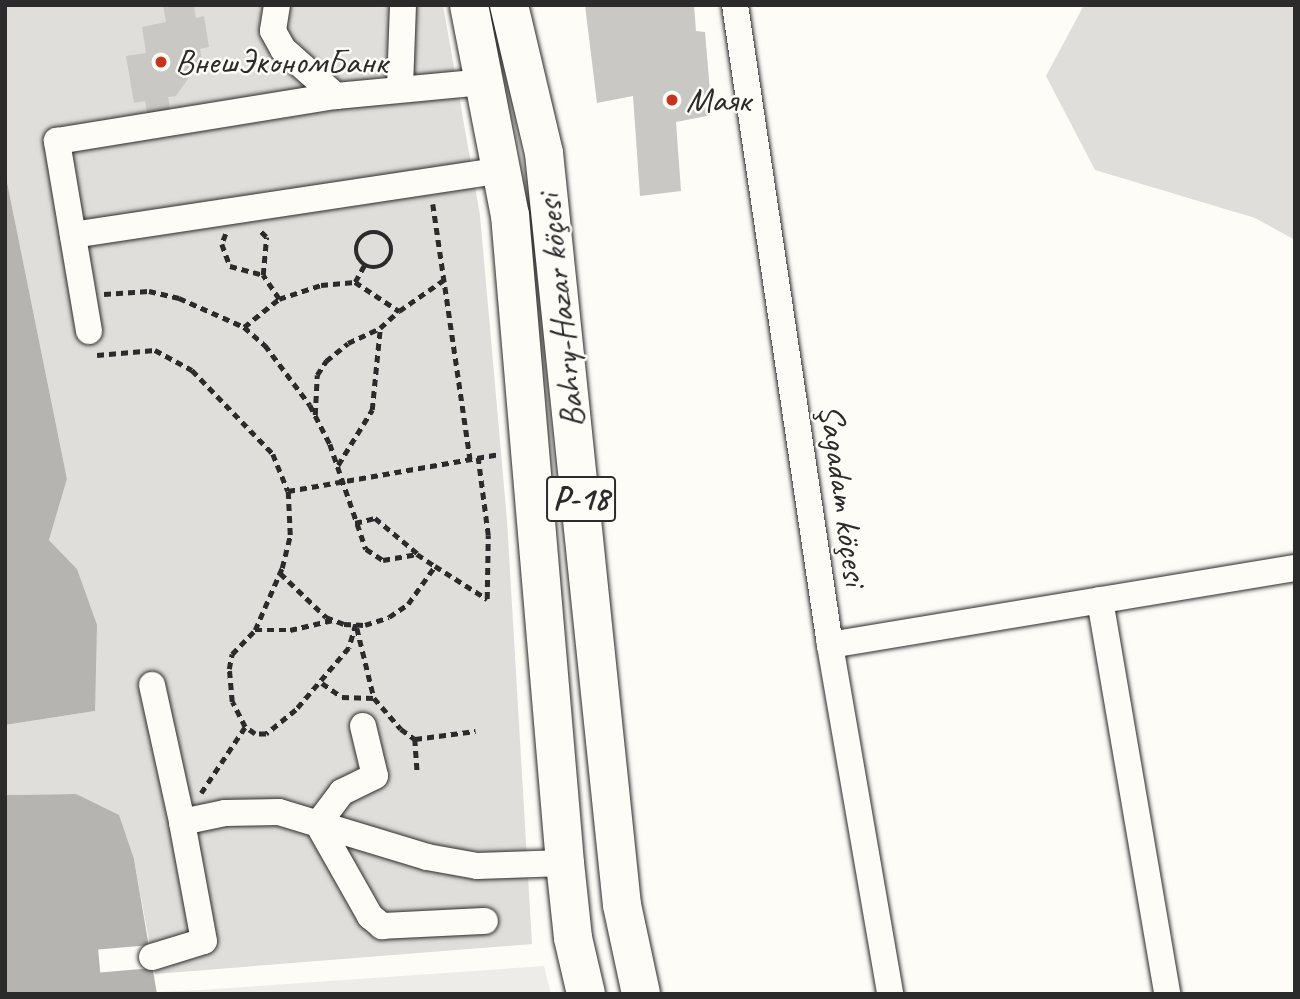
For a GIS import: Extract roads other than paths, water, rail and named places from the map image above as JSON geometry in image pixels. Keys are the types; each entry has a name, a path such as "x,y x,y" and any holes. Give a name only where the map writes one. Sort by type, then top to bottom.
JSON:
{"highway":[{"name":"Bahry-Hazar köçesi","path":"470,5 510,215 565,863 573,938 586,994"},
{"name":"Bahry-Hazar köçesi","path":"509,5 544,153 622,905 641,994"}],"street":[{"path":"277,5 273,32 283,49 336,96"},
{"path":"400,87 403,5"},
{"name":"Şagadam köçesi","path":"735,5 830,645 890,994"},
{"path":"89,331 57,141 400,87 485,82"},
{"path":"73,235 501,170"},
{"path":"830,645 1295,568"},
{"path":"1100,600 1167,994"},
{"path":"152,685 182,822 204,941 152,957"},
{"path":"318,824 342,792 375,776 363,726"},
{"path":"182,822 260,811 318,824 427,857 477,866 565,863"},
{"path":"318,824 370,916 382,926 485,921"}],"place":[{"name":"ВнешЭкономБанк","path":"161,62"},
{"name":"Маяк","path":"672,100"}]}
